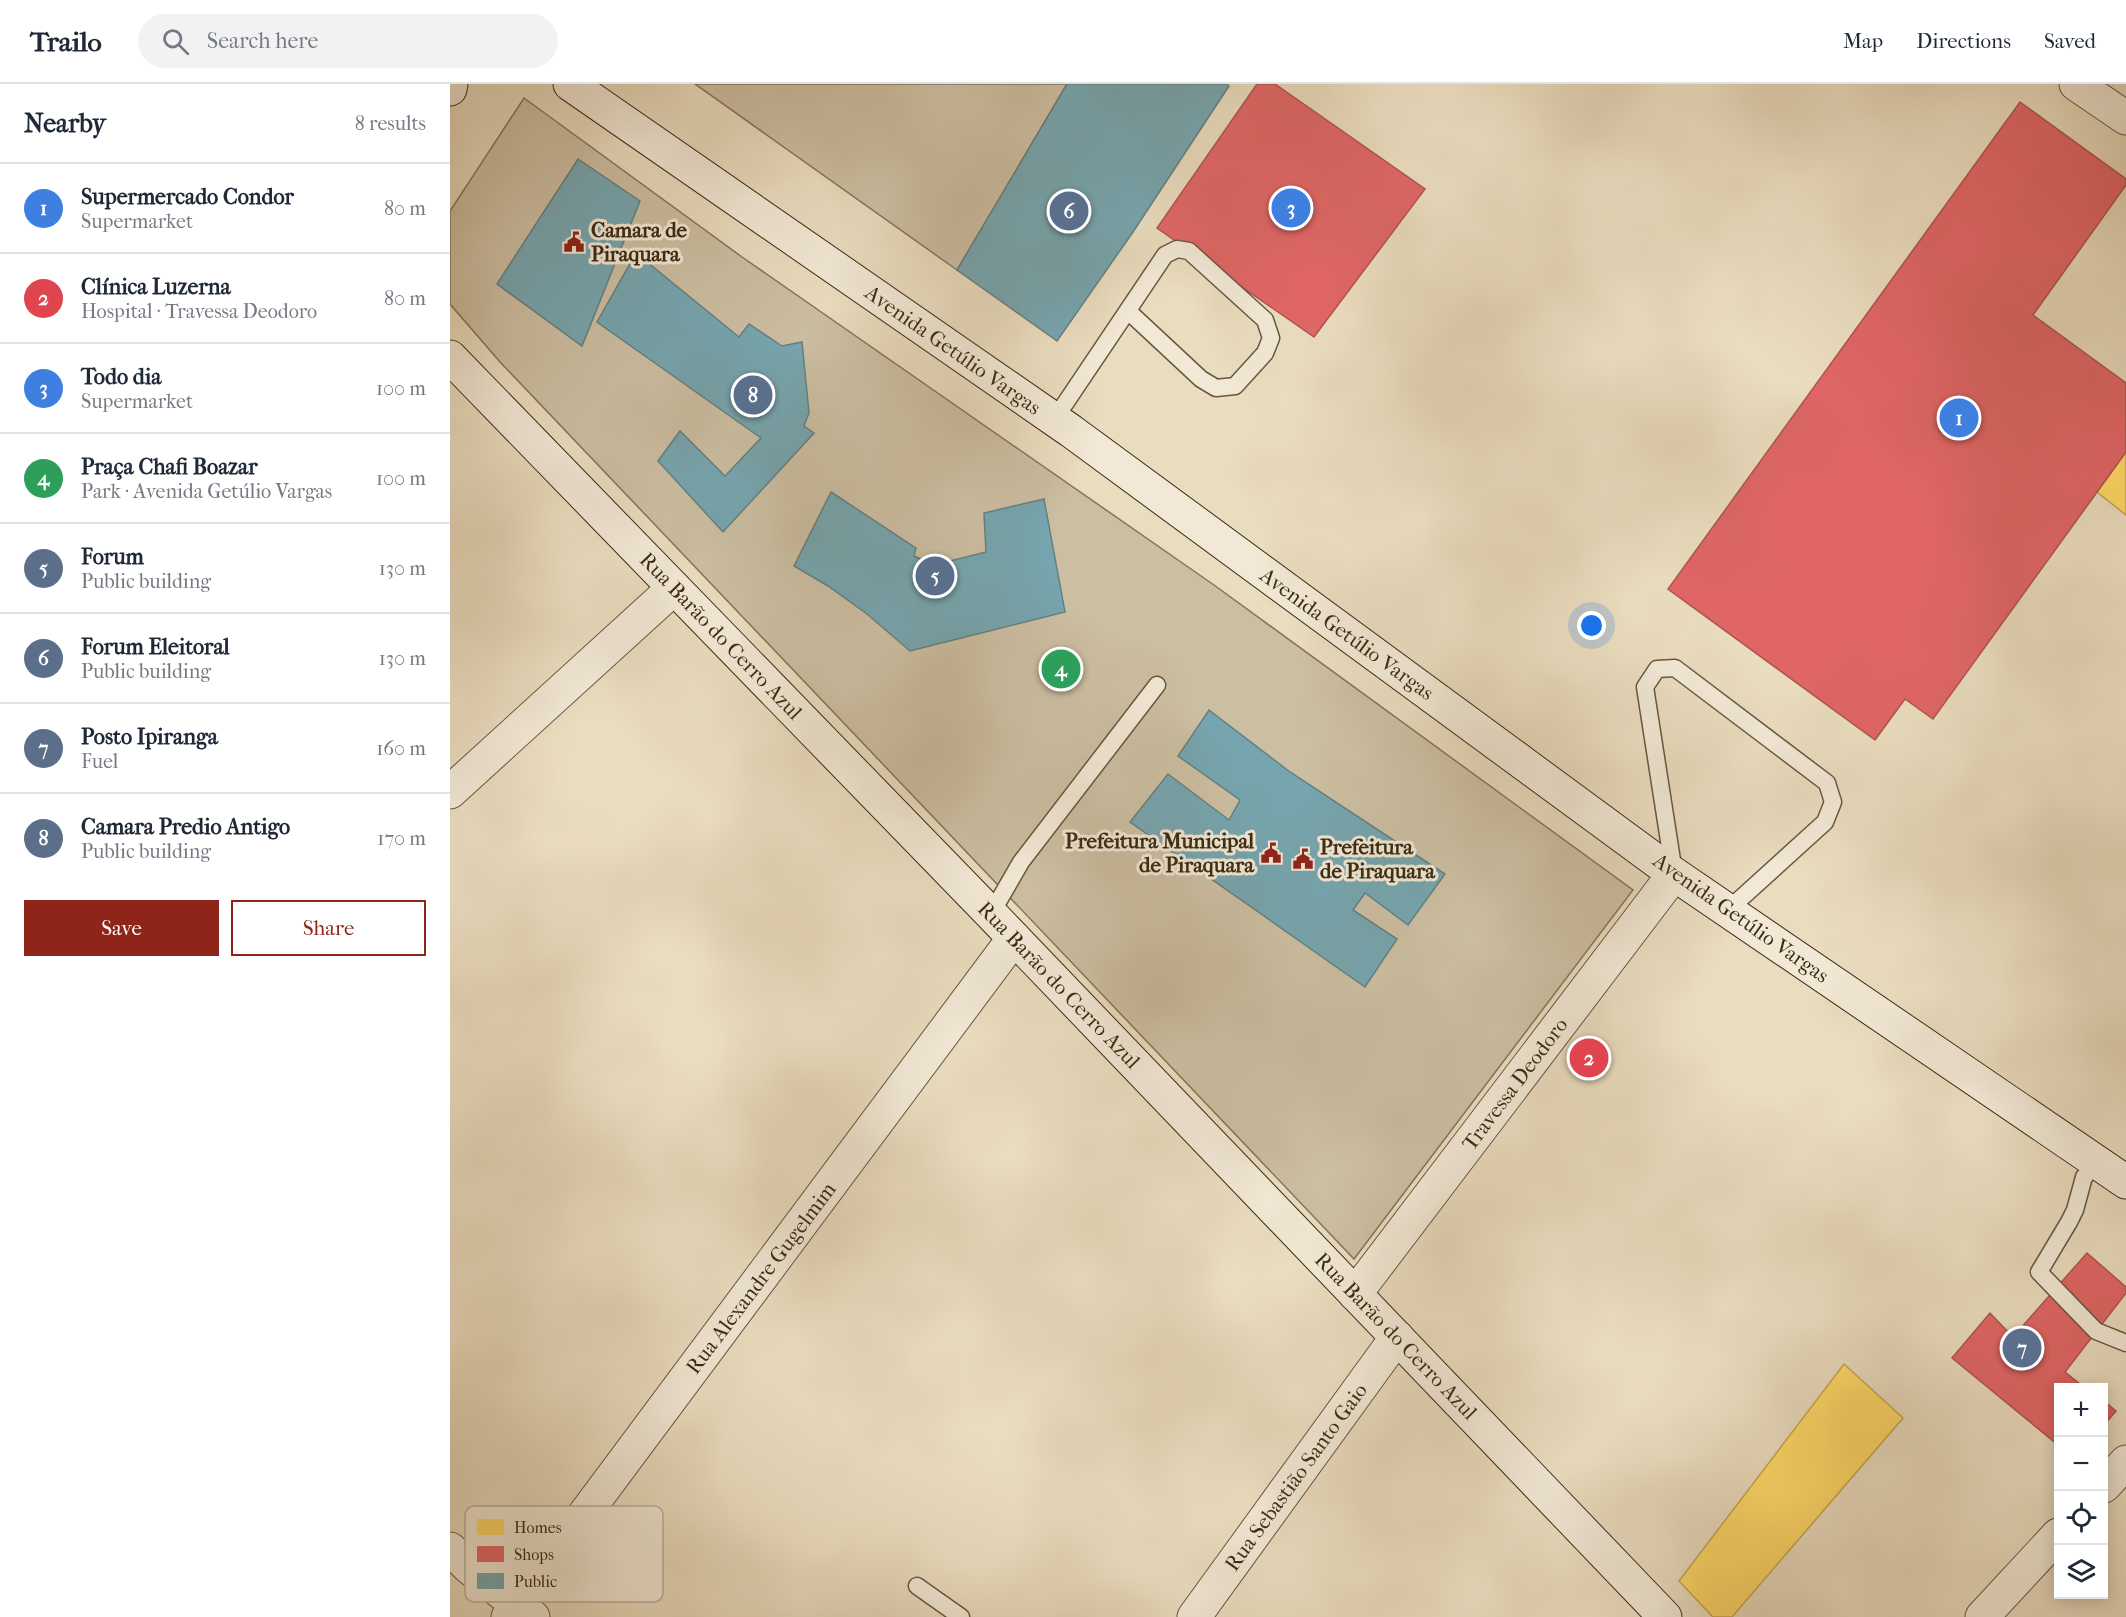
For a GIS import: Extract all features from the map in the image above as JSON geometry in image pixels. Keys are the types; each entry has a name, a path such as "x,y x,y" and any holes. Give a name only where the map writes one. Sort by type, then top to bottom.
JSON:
{"main road":[{"path":"450,89 451,84"},
{"name":"Avenida Getúlio Vargas","path":"570,84 1054,420 1674,874 2126,1182"},
{"path":"2076,84 2126,118"},
{"name":"Rua Barão do Cerro Azul","path":"450,357 991,914 1665,1617"},
{"path":"450,792 674,588"},
{"name":"Travessa Deodoro","path":"1355,1294 1674,874"},
{"name":"Rua Alexandre Gugelmim","path":"597,1506 1014,938"},
{"name":"Rua Sebastião Santo Gaio","path":"1194,1617 1397,1337"},
{"path":"2108,1481 2126,1462"},
{"path":"1982,1617 2054,1539"},
{"path":"450,1549 465,1563"},
{"path":"507,1602 519,1613"}],"lane":[{"path":"1054,420 1165,255 1178,249 1190,251 1265,320 1271,338 1265,353 1235,387 1216,388 1201,379 1128,311"},
{"path":"1674,874 1645,687 1657,669 1675,668 1827,783 1833,802 1825,822 1728,910"},
{"path":"991,914 1021,862 1157,685"},
{"path":"2098,1162 2084,1177 2075,1210 2039,1272 2096,1331 2126,1342"},
{"path":"917,1586 961,1617"}],"shaded area":[{"path":"695,84 1067,84 957,270"},
{"path":"524,98 742,257 1214,585 1633,890 1354,1259 500,362 450,304 450,211"}],"building: Homes":[{"path":"2126,452 2126,515 2097,492"},
{"path":"1844,1364 1903,1418 1732,1617 1713,1617 1679,1581"}],"building: Shops":[{"path":"1257,84 1275,84 1425,189 1314,337 1157,228"},
{"path":"2020,102 2126,179 2126,185 2033,315 2126,383 2126,452 1933,719 1905,699 1875,740 1668,589"},
{"path":"2087,1253 2126,1287 2126,1293 2065,1372 2079,1383 2054,1383 2054,1442 1952,1358 1990,1313 2013,1337"},
{"path":"2108,1404 2116,1411 2108,1420"}],"building: Public":[{"path":"1067,84 1227,84 1229,86 1133,232 1057,341 957,270"},
{"name":"Camara de Piraquara","path":"578,159 640,201 582,346 497,284"},
{"path":"636,253 739,337 749,324 782,346 802,342 809,413 804,426 814,433 723,532 658,461 680,431 725,476 761,438 597,322"},
{"path":"831,492 916,548 914,556 934,565 986,552 984,513 1044,499 1065,612 910,651 867,614 828,586 794,566"},
{"name":"Prefeitura de Piraquara","path":"1209,710 1290,772 1445,874 1408,925 1365,893 1353,910 1397,939 1365,987 1130,822 1168,774 1229,820 1240,800 1178,756"}],"place":[{"name":"Todo dia","path":"1291,208"},
{"name":"Forum Eleitoral","path":"1069,211"},
{"name":"Camara de Piraquara","path":"574,242"},
{"name":"Camara Predio Antigo","path":"753,395"},
{"name":"Supermercado Condor","path":"1959,418"},
{"name":"Forum","path":"935,576"},
{"name":"Praça Chafi Boazar","path":"1061,669"},
{"name":"Prefeitura Municipal de Piraquara","path":"1271,853"},
{"name":"Prefeitura de Piraquara","path":"1303,859"},
{"name":"Clínica Luzerna","path":"1589,1058"},
{"name":"Posto Ipiranga","path":"2022,1348"}]}
